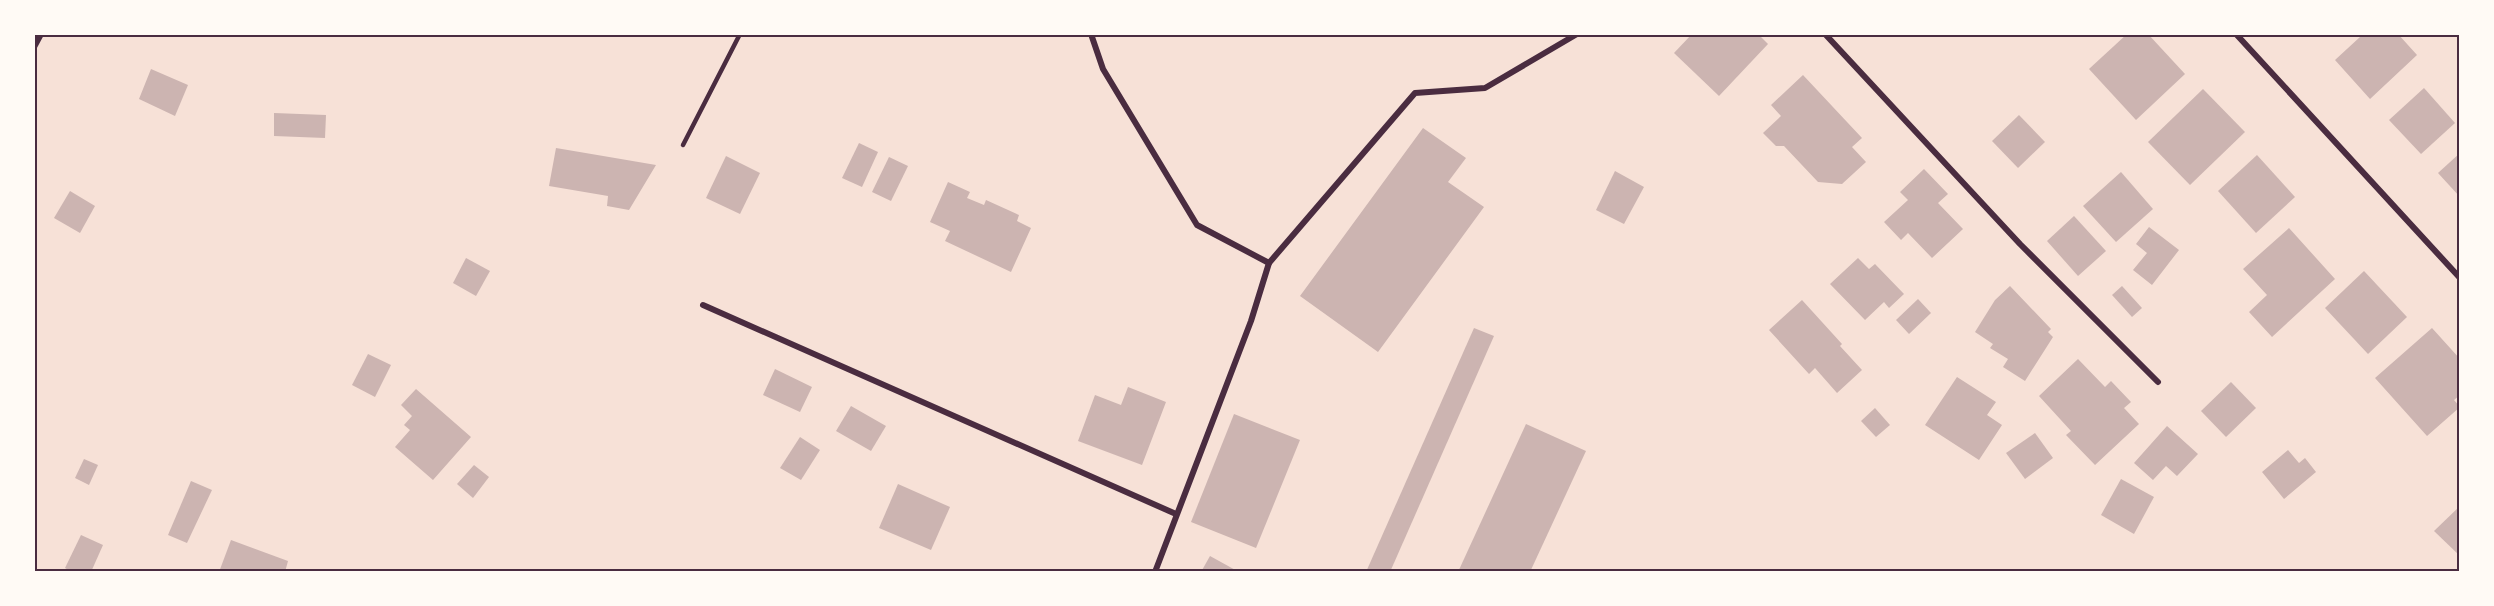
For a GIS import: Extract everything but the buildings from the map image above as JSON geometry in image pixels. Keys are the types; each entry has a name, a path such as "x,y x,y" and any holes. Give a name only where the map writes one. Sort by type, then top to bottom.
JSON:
{"street":[{"path":"34,47 41,34"},
{"path":"1090,34 1103,69 1197,225 1269,263"},
{"path":"1155,572 1251,321 1269,263 1415,93 1485,88 1577,34"},
{"path":"1825,34 2020,244 2158,382"},
{"path":"2236,34 2460,278"},
{"path":"704,305 1176,513"}],"lane":[{"path":"683,146 740,34"}]}
